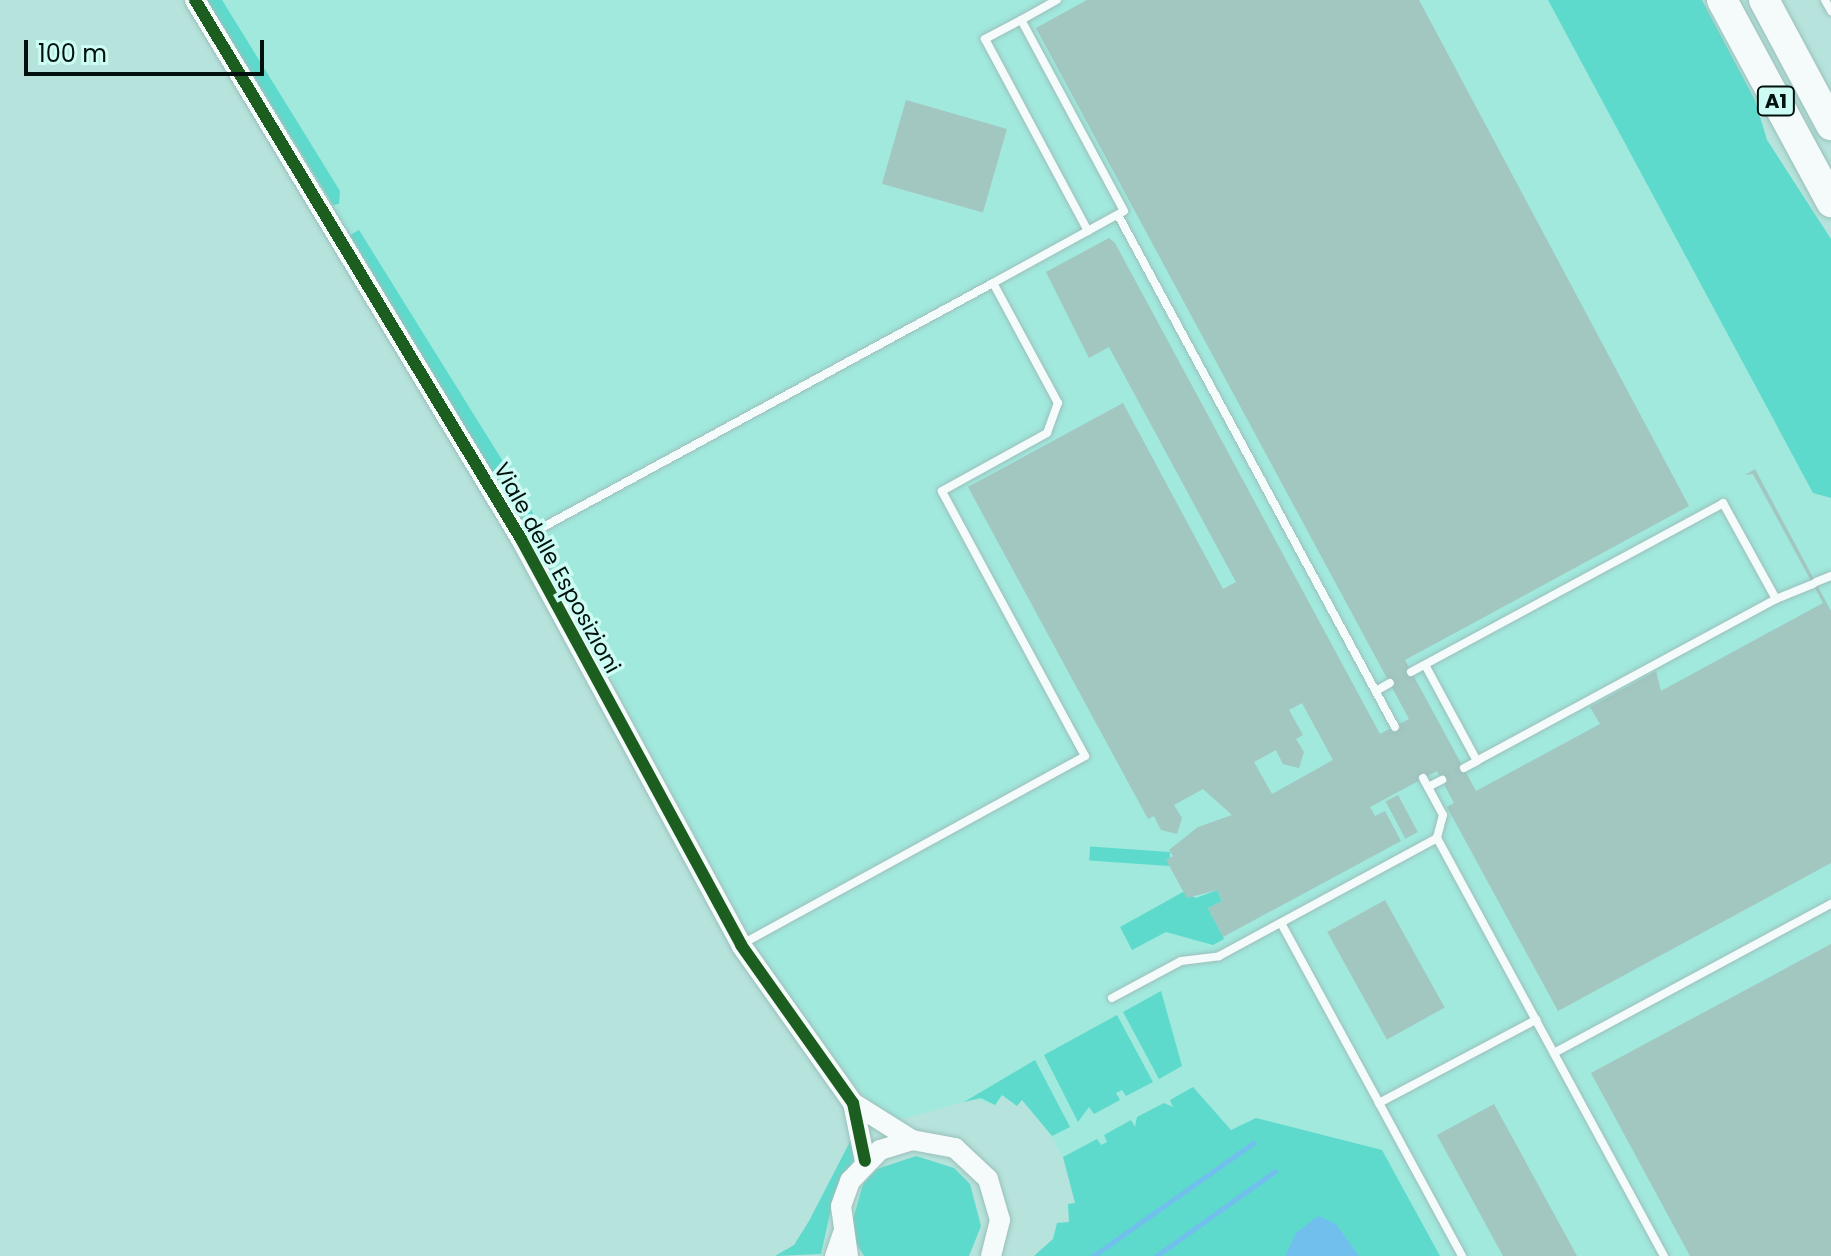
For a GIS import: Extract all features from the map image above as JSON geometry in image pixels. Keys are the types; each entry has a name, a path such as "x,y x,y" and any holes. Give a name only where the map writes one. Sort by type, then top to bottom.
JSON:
{"highway":[{"name":"A1","path":"1722,0 1831,202"},
{"name":"A1","path":"1764,0 1831,125"}],"street":[{"name":"Viale delle Esposizioni","path":"195,0 521,539 741,945 853,1103 912,1140 955,1148 988,1179 1000,1220 991,1256"},
{"name":"Viale delle Esposizioni","path":"853,1103 865,1161"},
{"path":"848,1256 841,1233 841,1206 865,1161 912,1140"},
{"path":"833,1256 841,1233"}],"lane":[{"path":"1057,0 985,39 1088,231"},
{"path":"1825,0 1831,11"},
{"path":"521,539 1124,211 1021,20"},
{"path":"1118,215 1395,727"},
{"path":"741,945 1085,756 942,491 1047,433 1058,403 993,283"},
{"path":"1411,672 1723,503 1776,599"},
{"path":"1464,768 1776,599 1831,576"},
{"path":"1425,665 1477,761"},
{"path":"1376,691 1390,683"},
{"path":"1442,780 1426,783 1443,815 1437,838 1664,1256"},
{"path":"1112,998 1181,961 1219,956 1437,838"},
{"path":"1554,1053 1831,904"},
{"path":"1281,923 1462,1256"},
{"path":"1379,1103 1536,1020"}],"shaded area":[{"path":"207,0 1548,0 1813,493 1831,498 1831,1256 1034,1256 1053,1239 1057,1223 1069,1222 1068,1204 1076,1203 1068,1168 1046,1126 1022,1100 1017,1106 1002,1095 995,1105 974,1099 899,1120 880,1114 856,1087 762,958 523,520"},
{"path":"207,0 222,0 340,191 339,204 333,205"},
{"path":"1548,0 1702,0 1755,100 1767,140 1831,239 1831,498 1813,493"},
{"path":"359,230 527,500 535,518 523,520 502,488 350,235"},
{"path":"1090,846 1170,852 1169,866 1089,860"},
{"path":"1217,890 1222,901 1208,908 1224,939 1213,945 1166,932 1132,950 1120,927 1183,892 1196,898"},
{"path":"1161,991 1182,1066 1159,1079 1123,1012"},
{"path":"1117,1015 1153,1082 1126,1096 1122,1090 1116,1093 1120,1100 1094,1114 1089,1107 1078,1122 1044,1055"},
{"path":"1035,1060 1070,1127 1052,1136 1022,1100 1017,1106 1002,1095 995,1105 981,1098 964,1102"},
{"path":"1193,1087 1231,1130 1256,1118 1382,1150 1440,1256 1034,1256 1053,1239 1057,1223 1069,1222 1068,1204 1075,1203 1063,1157 1097,1139 1101,1145 1107,1142 1104,1135 1131,1120 1135,1127 1137,1117 1164,1103 1173,1107 1170,1100"},
{"path":"856,1130 856,1156 835,1191 821,1254 775,1256 794,1245"},
{"path":"916,1156 954,1168 970,1184 981,1226 969,1256 864,1256 856,1243 852,1223 863,1184 877,1169"},
{"path":"1318,1216 1336,1224 1359,1256 1285,1256 1296,1233"}],"building":[{"path":"1087,0 1419,0 1689,506 1405,660 1476,791 1600,724 1590,707 1656,671 1661,691 1823,603 1753,474 1745,475 1755,469 1831,611 1831,863 1558,1011 1447,807 1454,803 1437,771 1370,807 1375,816 1385,811 1401,841 1223,937 1208,908 1222,901 1217,890 1187,898 1166,860 1173,856 1169,850 1198,827 1232,815 1203,789 1174,805 1182,818 1177,834 1161,830 1154,816 1148,819 968,487 1123,403 1223,589 1236,582 1109,347 1089,358 1046,272 1109,238 1115,243 1380,734 1409,719 1036,28","holes":["1302,703 1333,760 1272,794 1254,762 1276,750 1283,764 1299,768 1304,752 1296,739 1303,735 1289,710"]},
{"path":"906,100 1007,129 983,213 882,184"},
{"path":"1398,795 1418,832 1405,839 1386,802"},
{"path":"1385,900 1445,1008 1387,1040 1327,932"},
{"path":"1831,944 1831,1256 1690,1256 1591,1073"},
{"path":"1494,1104 1577,1256 1503,1256 1437,1135"}],"waterway":[{"path":"1093,1256 1253,1143"},
{"path":"1156,1256 1275,1171"}],"cycle path":[{"path":"195,0 521,539 741,945 853,1103 865,1161"}]}
